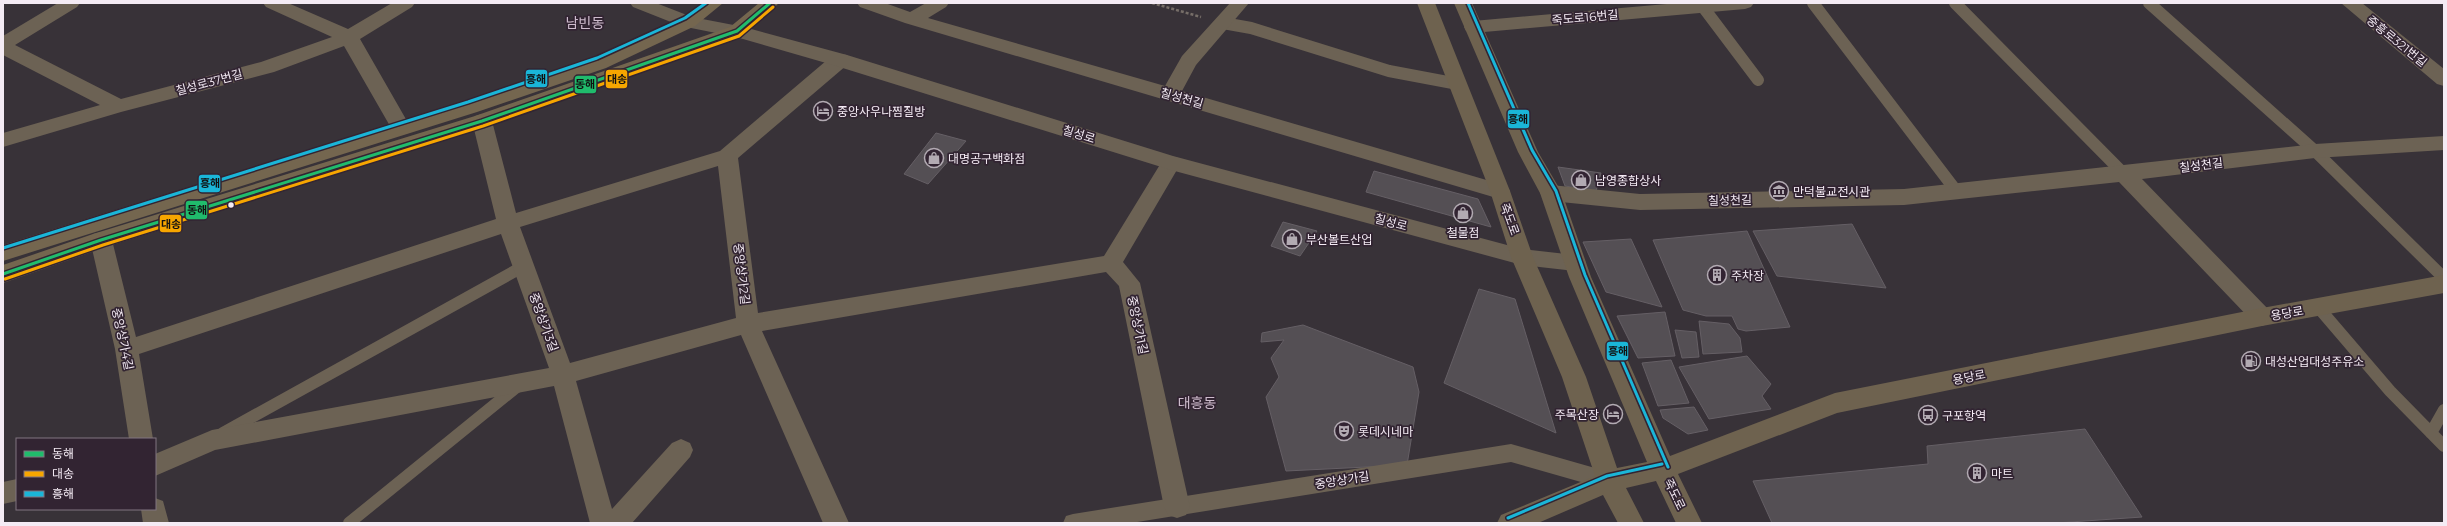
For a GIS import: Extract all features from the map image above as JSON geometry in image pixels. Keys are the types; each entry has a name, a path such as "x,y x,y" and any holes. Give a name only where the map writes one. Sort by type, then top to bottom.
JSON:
{"main road":[{"path":"3,253 401,128 599,63 688,22 714,3"},
{"path":"3,274 101,240 482,121 737,31 770,3"},
{"name":"죽도로","path":"1462,3 1528,152 1551,193 1576,263 1663,469 1689,523"},
{"name":"죽도로","path":"1424,4 1458,84 1500,191 1522,257 1574,377 1609,481 1630,523"},
{"name":"용당로","path":"1510,523 1609,481 1663,469 1835,403 2318,307 2444,284"}],"street":[{"path":"3,44 71,3"},
{"path":"272,3 349,37 401,128"},
{"name":"칠성로37번길","path":"3,140 119,106 267,67 349,37 406,3"},
{"name":"칠성로","path":"639,3 688,22 737,31 840,60 1171,163 1522,257 1576,263"},
{"name":"칠성천길","path":"866,3 912,20 1500,191"},
{"path":"912,20 940,3"},
{"path":"1170,94 1190,61 1240,3"},
{"name":"죽도로16번길","path":"1473,27 1702,5 1745,3"},
{"name":"중흥로321번길","path":"2350,3 2444,79"},
{"path":"3,47 119,106"},
{"path":"127,349 508,223 727,156 840,60"},
{"name":"중앙상가3길","path":"482,121 508,223 563,375 603,523"},
{"name":"칠성천길","path":"1551,193 1640,202 1904,196 1958,192 2124,174 2315,151 2444,143"},
{"name":"중앙상가2길","path":"727,156 748,324 836,523"},
{"path":"156,465 212,440 563,375 748,324 1111,263 1171,163"},
{"path":"2124,174 2262,318"},
{"name":"중앙상가4길","path":"101,240 127,349 141,438"},
{"name":"중앙상가1길","path":"1111,263 1129,283 1177,507"},
{"path":"616,523 681,450"},
{"name":"중앙상가길","path":"1073,523 1511,453 1609,481"},
{"path":"3,493 16,490"},
{"path":"154,510 156,523"}],"lane":[{"path":"1814,3 1958,192"},
{"path":"1955,3 2124,174"},
{"path":"2149,3 2315,151 2444,278"},
{"path":"1702,5 1758,80"},
{"path":"1223,23 1251,28 1389,71 1458,84"},
{"path":"212,440 524,266"},
{"path":"2318,307 2390,391 2444,446"},
{"path":"349,523 520,384"},
{"path":"2431,433 2444,410"}],"path":[{"path":"1152,3 1223,23"}],"building":[{"name":"대명공구백화점","path":"936,133 966,141 928,184 904,174"},
{"name":"남영종합상사","path":"1558,167 1601,173 1596,191 1565,186"},
{"name":"철물점","path":"1374,171 1478,199 1491,227 1366,192"},
{"path":"1283,222 1317,231 1300,256 1271,246"},
{"path":"1852,224 1886,288 1777,276 1753,231"},
{"name":"주차장","path":"1747,231 1790,327 1746,331 1738,329 1732,316 1706,316 1683,310 1653,240"},
{"path":"1631,239 1662,307 1606,292 1583,242"},
{"path":"1479,289 1515,299 1556,433 1444,383"},
{"path":"1665,312 1675,356 1638,358 1617,316"},
{"path":"1699,321 1729,324 1740,338 1742,352 1703,354"},
{"name":"롯데시네마","path":"1303,325 1413,367 1419,392 1407,465 1286,471 1266,397 1279,377 1271,358 1284,340 1261,342 1262,333"},
{"path":"1675,330 1696,332 1699,357 1682,358"},
{"path":"1747,356 1771,384 1762,396 1771,409 1709,419 1679,367"},
{"path":"1671,360 1689,403 1658,406 1642,363"},
{"path":"1694,407 1708,430 1688,434 1663,418 1660,410"},
{"name":"마트","path":"2085,429 2142,517 2056,523 1772,523 1753,481 1928,464 1927,446"}],"transit line":[{"name":"흥해","path":"3,248 468,102 597,58 685,18 706,3"},
{"name":"동해","path":"3,274 101,240 482,121 737,31 770,3"},
{"name":"흥해","path":"1468,3 1532,150 1556,191 1585,275 1668,467"},
{"name":"대송","path":"5,279 103,245 483,126 739,36 773,7"},
{"name":"흥해","path":"1508,518 1607,476 1662,464"}],"place":[{"name":"중앙사우나찜질방","path":"823,111"},
{"name":"대명공구백화점","path":"934,158"},
{"name":"남영종합상사","path":"1581,180"},
{"name":"만덕불교전시관","path":"1779,191"},
{"name":"철물점","path":"1463,213"},
{"name":"부산볼트산업","path":"1292,239"},
{"name":"주차장","path":"1717,275"},
{"name":"대성산업대성주유소","path":"2251,361"},
{"name":"주목산장","path":"1613,414"},
{"name":"구포항역","path":"1928,415"},
{"name":"롯데시네마","path":"1344,431"},
{"name":"마트","path":"1977,473"}],"district":[{"name":"남빈동","path":"585,23"},
{"name":"대흥동","path":"1197,403"}]}
